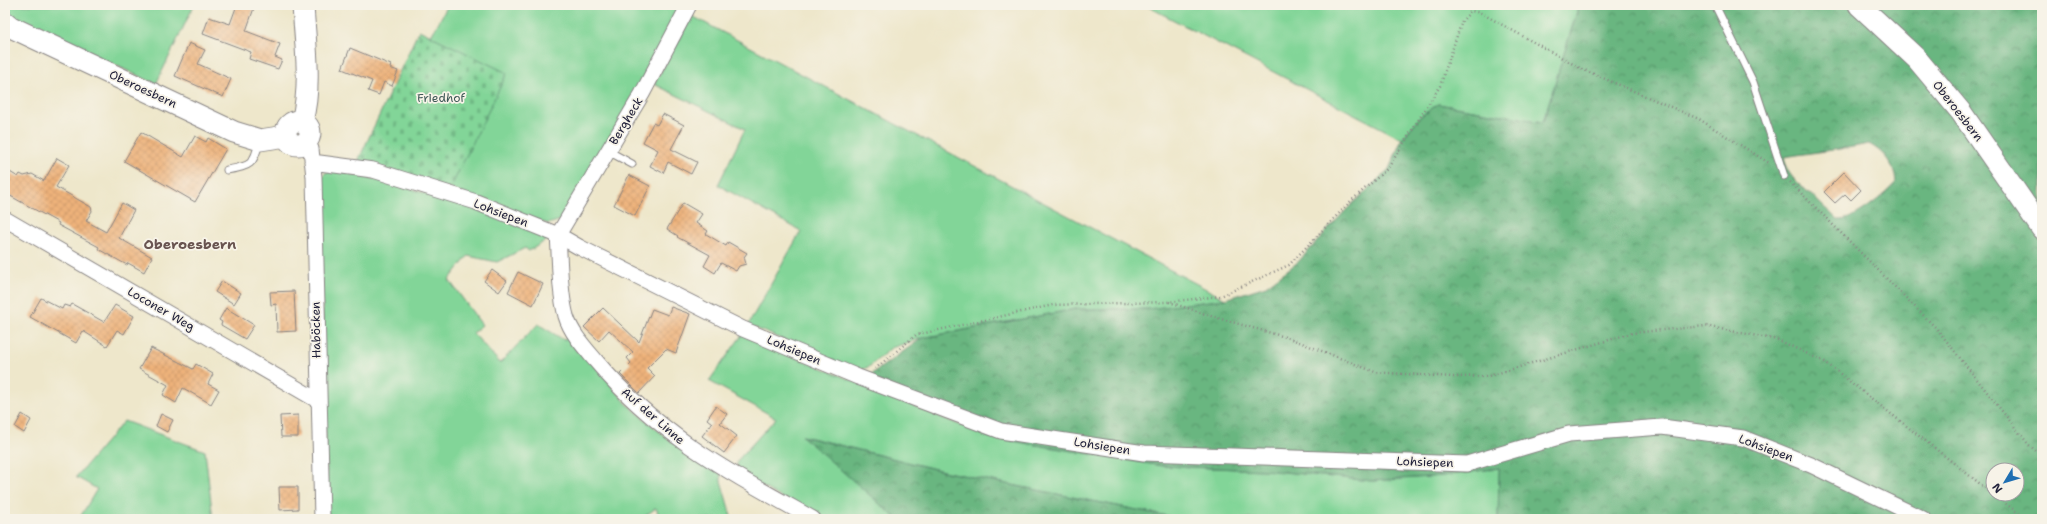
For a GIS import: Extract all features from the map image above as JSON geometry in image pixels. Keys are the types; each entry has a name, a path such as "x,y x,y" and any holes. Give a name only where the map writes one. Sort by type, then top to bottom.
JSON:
{"street":[{"path":"302,121 307,103 303,5"},
{"name":"Bergheck","path":"558,235 642,94 689,5"},
{"name":"Oberoesbern","path":"1859,5 1917,60 1961,112 2042,229"},
{"name":"Oberoesbern","path":"5,22 10,27 234,132 260,140 286,136"},
{"path":"302,121 310,129 310,138 302,145 292,144 286,136 289,124 302,121"},
{"name":"Haböcken","path":"306,143 311,149 312,162 322,519"},
{"name":"Lohsiepen","path":"312,162 373,170 476,202 558,235 743,329 858,377 1001,432 1144,453 1467,464 1569,434 1662,427 1743,438 1810,465 1923,519"},
{"name":"Loconer Weg","path":"5,219 318,400"},
{"name":"Auf der Linne","path":"558,235 562,290 566,317 575,334 603,369 631,400 691,448 724,470 813,519"}],"lane":[{"path":"1715,5 1753,82 1784,176"},
{"path":"227,170 247,166 256,158 260,140"},
{"path":"608,151 632,164"}],"path":[{"path":"858,377 874,369 916,335 1053,305 1167,302 1221,296 1289,265 1350,202 1388,168 1440,86 1462,21 1471,12 1481,13 1582,69 1699,119 1770,164 1784,176 1937,330 2028,445 2042,456"},
{"path":"1167,302 1214,318 1289,338 1375,372 1414,375 1453,377 1489,376 1632,332 1705,326 1778,340 1825,362 1985,488"},
{"path":"2004,502 2026,519"}],"green space":[{"path":"5,5 194,5 156,84 5,14"},
{"path":"448,5 684,5 617,126 561,220 548,224 450,189 431,36"},
{"path":"1145,5 1579,5 1543,122 1438,104 1420,117 1402,139"},
{"path":"1579,5 2042,5 2042,519 1498,519 1499,468 1442,476 1372,481 1264,470 1163,466 989,437 869,376 922,338 1076,309 1148,309 1225,299 1266,286 1298,262 1346,210 1389,169 1402,139 1420,117 1438,104 1543,122","holes":["1869,144 1884,155 1891,164 1896,182 1861,212 1838,220 1793,178 1788,171 1784,157"]},
{"path":"692,16 1225,299 1148,309 1076,309 922,338 891,348 870,366 859,371 748,325 801,231 718,185 745,129 654,84"},
{"name":"Friedhof","path":"419,30 507,73 450,189 358,161"},
{"path":"334,170 384,181 465,205 550,238 529,251 525,248 497,262 468,256 449,280 482,325 473,333 500,363 538,324 564,340 570,335 627,404 679,448 721,474 721,481 732,519 660,519 656,508 641,519 328,519 319,181 325,173"},
{"path":"742,335 989,437 1163,466 1264,470 1372,481 1442,476 1500,468 1498,519 1182,519 947,472 803,436 897,519 819,519 738,473 737,461 776,418 709,381"},
{"path":"124,421 205,451 213,519 79,519 97,489 76,477"},
{"path":"802,436 947,472 1182,519 897,519"}],"building":[{"path":"237,5 245,5 254,8 246,31 280,44 275,57 282,60 278,69 249,59 251,52 203,34 209,17 230,24"},
{"path":"189,43 205,50 198,64 231,79 223,97 175,76"},
{"path":"350,48 391,65 390,68 398,71 392,86 384,82 379,95 368,91 372,81 342,69"},
{"path":"663,114 684,125 671,149 697,162 691,174 668,162 663,173 650,166 658,150 643,142 653,123 657,125"},
{"path":"141,132 183,157 195,136 206,142 208,138 226,149 195,202 124,161"},
{"path":"57,158 69,165 56,187 91,207 92,211 86,221 106,232 122,203 134,210 119,238 152,257 144,272 128,263 127,265 98,249 99,247 58,225 59,223 5,193 5,169 18,177 20,174 24,176 32,174 44,181"},
{"path":"1844,172 1861,190 1851,200 1845,194 1835,203 1824,192"},
{"path":"629,175 650,186 635,216 614,205"},
{"path":"683,203 702,214 696,223 708,231 706,234 726,246 728,242 747,253 744,257 746,264 739,266 736,271 721,263 715,273 704,266 710,255 677,237 678,236 667,229"},
{"path":"492,270 507,281 499,292 484,281"},
{"path":"518,272 543,284 533,305 508,292"},
{"path":"222,281 241,293 234,304 215,292"},
{"path":"294,291 296,331 277,332 276,304 271,305 270,292"},
{"path":"41,298 62,309 64,305 70,307 72,304 104,322 115,305 134,316 124,334 117,330 107,346 83,331 76,343 30,317"},
{"path":"671,307 690,314 676,353 666,349 647,368 655,376 639,393 620,374 631,363 627,358 633,352 609,330 599,341 584,327 603,308 639,342 652,309 668,315"},
{"path":"226,308 254,325 245,339 221,325 222,322 219,320"},
{"path":"151,348 193,369 196,364 213,374 208,384 219,390 211,404 183,388 176,403 163,395 168,385 139,369"},
{"path":"716,406 727,414 720,423 737,436 724,453 702,436 712,423 707,419"},
{"path":"22,414 31,420 24,433 15,427"},
{"path":"161,414 173,420 167,432 156,426"},
{"path":"298,415 298,437 281,437 280,416"},
{"path":"279,487 298,487 298,509 280,510"}],"district":[{"name":"Oberoesbern","path":"190,244"}]}
